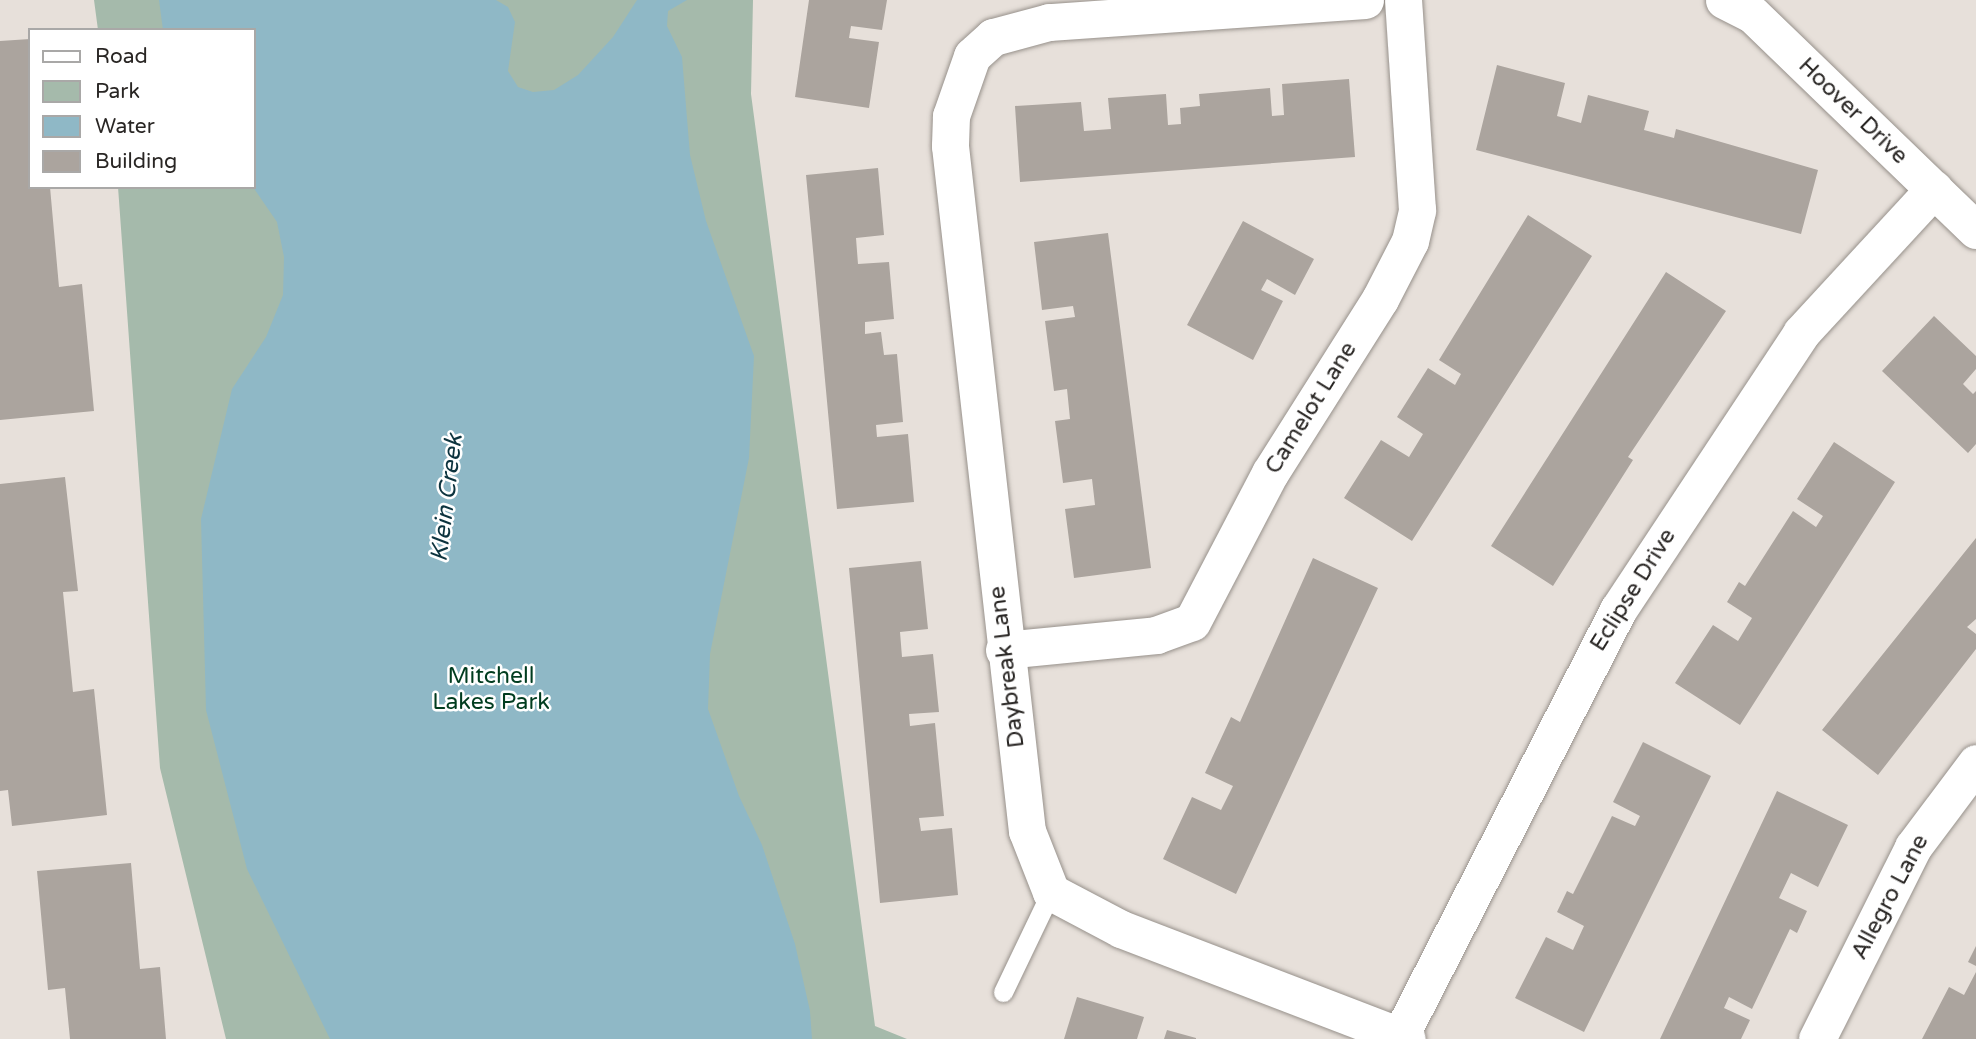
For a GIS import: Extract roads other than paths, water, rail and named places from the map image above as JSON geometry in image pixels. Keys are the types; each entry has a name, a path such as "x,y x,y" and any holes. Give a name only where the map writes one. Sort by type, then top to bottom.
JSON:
{"street":[{"name":"Daybreak Lane","path":"1051,892 1027,831 1004,650 950,146 951,116 972,57 993,37 1049,22 1366,0"},
{"name":"Camelot Lane","path":"1004,650 1156,635 1192,622 1270,472 1380,299 1410,241 1417,210 1403,0"},
{"name":"Hoover Drive","path":"1724,0 1752,14 1976,230"},
{"name":"Eclipse Drive","path":"1404,1038 1618,610 1801,333 1934,190"},
{"name":"Allegro Lane","path":"1818,1039 1913,847 1976,764"},
{"path":"1051,892 1121,929 1404,1038"}],"lane":[{"path":"1003,992 1051,892"}],"water":[{"name":"Mitchell Lakes Park","path":"159,0 496,0 508,7 515,22 508,71 518,87 533,92 554,90 578,75 613,37 637,0 687,0 668,11 667,26 682,57 690,155 706,221 754,356 749,458 710,654 708,709 739,796 762,845 795,944 810,1011 812,1039 330,1039 247,869 206,710 201,519 232,389 266,337 283,295 284,257 277,222 254,189 256,28 163,28"}],"water label":[{"name":"Klein Creek","path":"447,498"}]}
